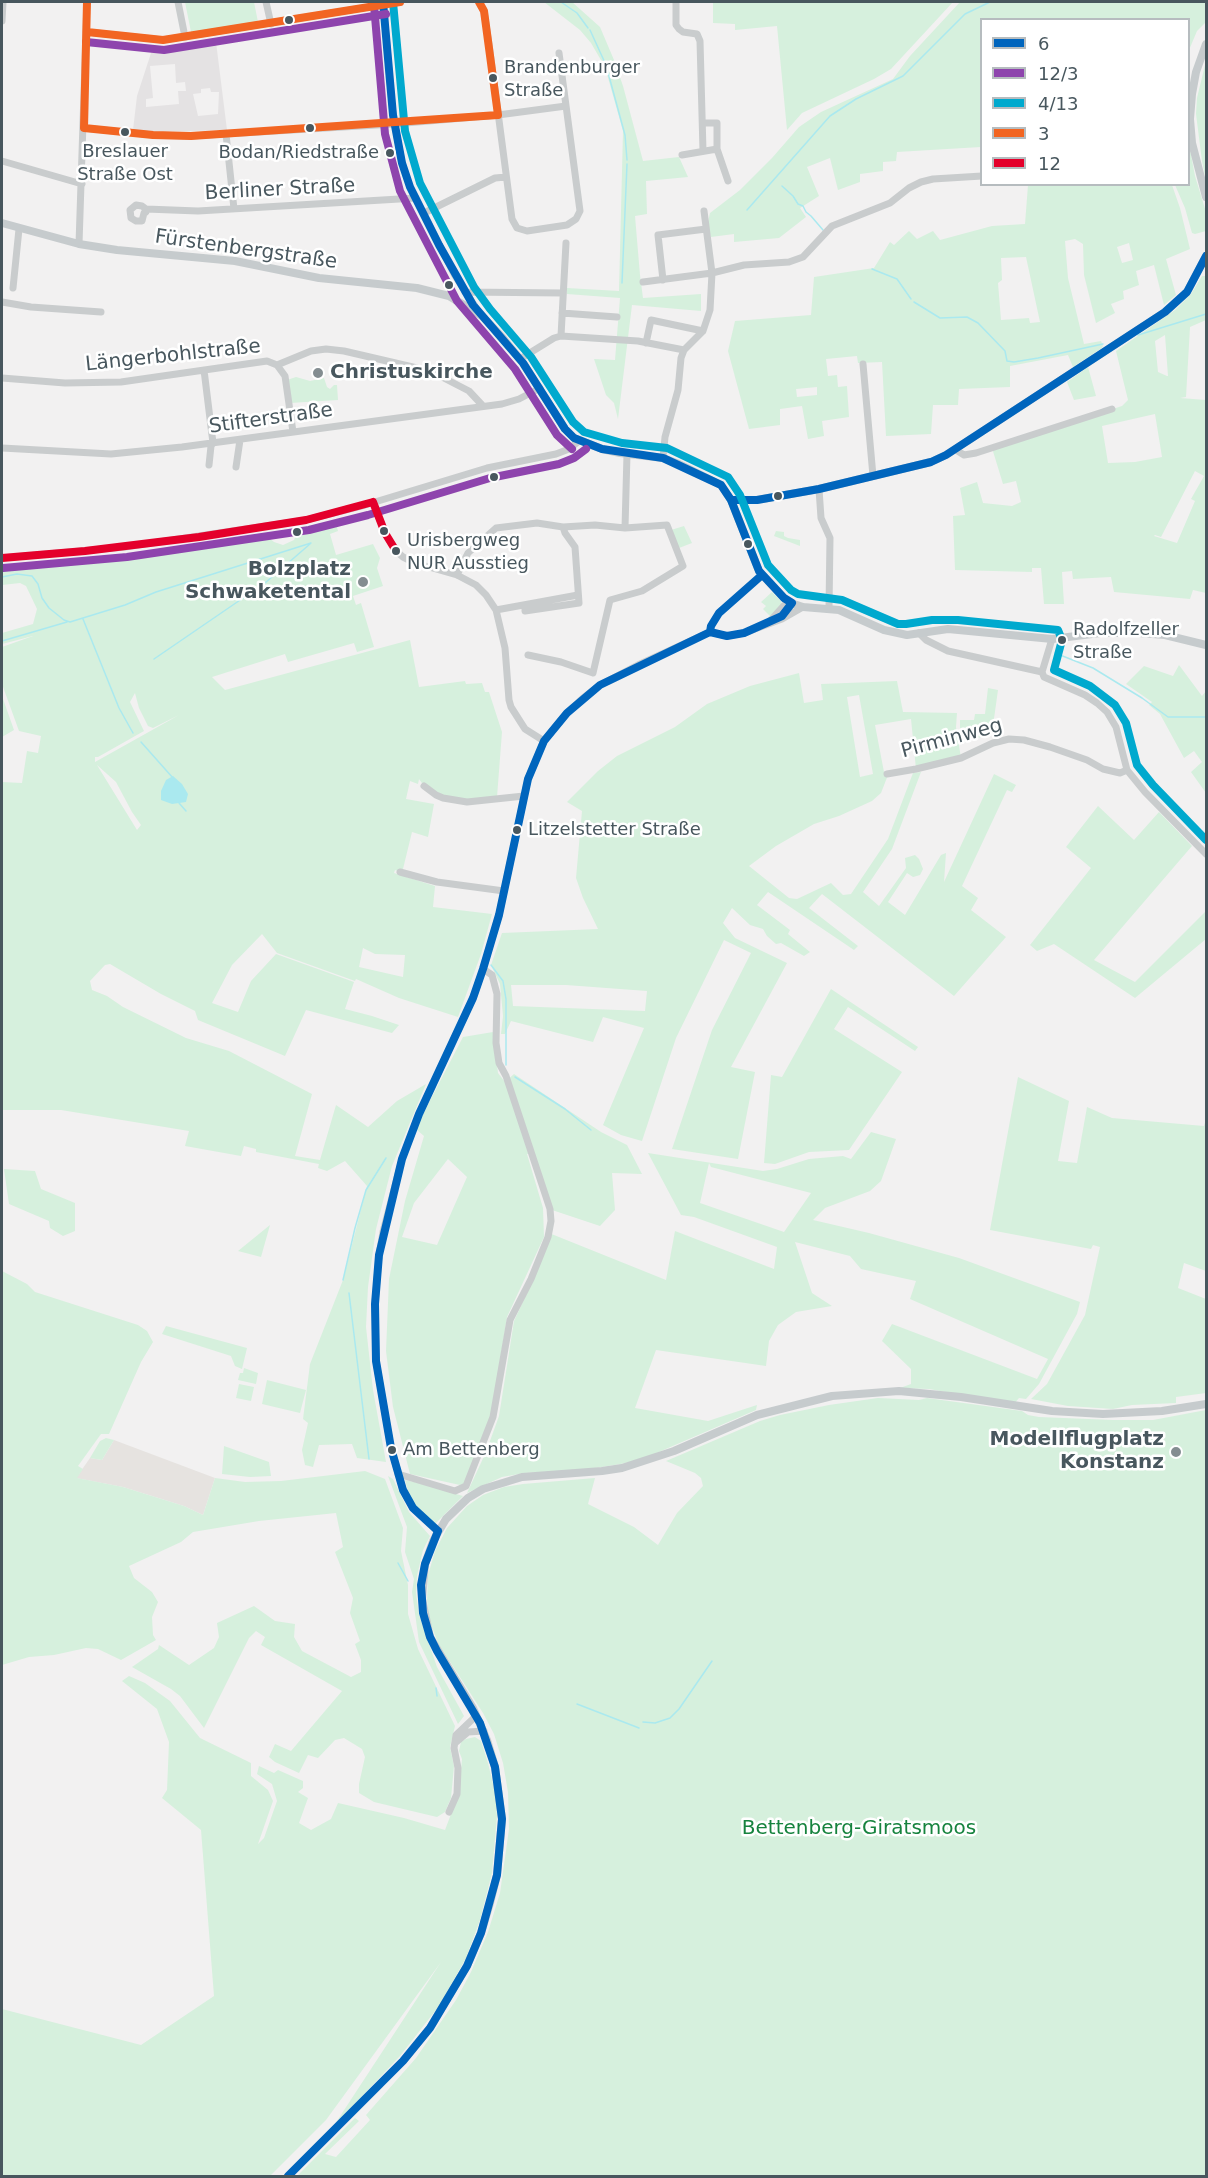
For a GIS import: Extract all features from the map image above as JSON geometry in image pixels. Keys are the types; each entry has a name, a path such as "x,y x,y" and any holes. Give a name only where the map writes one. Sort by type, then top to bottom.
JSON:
{"main road":[{"path":"1206,44 1196,72 1190,119 1192,143 1206,197"},
{"name":"Fürstenbergstraße","path":"2,224 79,244 117,250 235,261 319,278 417,288 449,296 482,316"},
{"path":"732,500 757,500 819,489 931,462 956,450 1178,302 1187,292 1206,256"},
{"path":"482,316 520,359 565,429 579,441 602,449 663,458 722,485 732,500 762,575 790,602 803,607 829,608 848,613 895,634 958,630 1052,639 1100,633 1139,633 1165,635 1206,645"},
{"path":"288,2176 403,2061 430,2028 467,1966 481,1933 490,1903 501,1848 502,1819 495,1767 484,1731 430,1637 423,1613 421,1586 424,1564 438,1531 446,1519 468,1498 502,1482 541,1475 622,1468 674,1451 757,1415 832,1396 909,1392 961,1397 1052,1411 1103,1414 1206,1404"}],"street":[{"path":"2,21 3,2"},
{"path":"79,244 87,2"},
{"path":"178,2 185,37"},
{"path":"266,2 271,24"},
{"path":"87,32 164,40 400,2"},
{"path":"479,2 484,11 512,219 518,228 527,231 566,226 576,219 580,211 559,53"},
{"path":"676,2 676,25 683,32 697,34 700,41 704,151"},
{"path":"384,3 394,124 402,163 416,198 465,292 482,316"},
{"path":"84,128 153,135 226,134 394,124 498,115 566,106"},
{"path":"703,123 717,123 717,149 728,181"},
{"path":"226,134 234,209"},
{"path":"682,155 717,149"},
{"path":"2,161 82,184"},
{"path":"642,282 712,273 744,265 789,262 802,256 832,226 890,203 921,182 980,176"},
{"path":"424,213 457,198 463,192 495,178 506,177"},
{"name":"Berliner Straße","path":"146,209 198,211 416,198"},
{"path":"663,458 665,437 678,390 681,358 684,350 703,331 709,316 712,273 704,211"},
{"path":"13,288 19,229"},
{"path":"663,280 658,235 706,229"},
{"path":"561,336 566,243"},
{"path":"465,292 563,293"},
{"path":"2,302 31,307 100,312"},
{"path":"562,313 617,317"},
{"path":"646,343 651,320 703,331"},
{"path":"520,359 561,336 646,343 684,350"},
{"path":"277,365 311,351 326,349 344,351 438,375 470,391 483,406"},
{"name":"Längerbohlstraße","path":"2,378 64,383 121,382 267,361 277,365 285,376 293,432"},
{"path":"863,364 873,476"},
{"path":"204,370 213,443 209,465"},
{"name":"Stifterstraße","path":"2,448 111,454 240,440 483,406 519,399 540,388"},
{"path":"956,450 964,455 976,453 1112,409"},
{"path":"236,467 240,440"},
{"path":"2,558 125,547 306,520 487,468 556,454 569,450 579,441"},
{"path":"626,528 627,454"},
{"path":"819,489 819,508 830,538 829,608"},
{"path":"373,502 385,533 396,551 403,557 415,563 457,574 476,585 486,595 496,610 505,648 508,700 525,729 544,741"},
{"path":"457,574 468,553 495,528 537,523 626,528 667,525 683,566 642,591 610,600 593,673 600,686"},
{"path":"496,610 525,605 525,611 579,603 575,547 563,526"},
{"path":"710,632 719,613 762,575"},
{"path":"771,622 790,602"},
{"path":"438,1531 413,1508 398,1474 383,1408 376,1361 375,1304 383,1232 409,1139 473,998 483,969 504,891 524,796 535,760 544,741 568,712 600,686 710,632 733,636 782,619 803,607"},
{"path":"919,633 926,640 948,651 1042,672"},
{"path":"1052,639 1042,672 1044,677 1085,695 1107,712 1116,726 1127,770 1145,792 1206,854"},
{"path":"528,655 561,662 593,673"},
{"name":"Pirminweg","path":"887,774 961,758 993,743 1009,739 1024,740 1050,747 1087,760 1103,770 1120,773 1127,770"},
{"path":"424,786 443,798 467,802 524,796"},
{"path":"400,872 437,882 504,891"},
{"path":"398,1474 455,1491 466,1486 493,1417 510,1320 531,1279 548,1237 551,1221 550,1209 506,1076 499,1063 496,1043 497,994 492,975 483,969"},
{"path":"449,1812 457,1794 456,1735 476,1716"},
{"path":"455,1743 468,1732 484,1731"}],"shaded area":[{"path":"216,42 227,130 152,132 133,130 137,96 152,50 172,50","holes":["175,64 176,83 185,82 186,91 178,91 179,104 146,107 146,99 153,98 150,66","210,88 211,92 219,92 218,114 198,116 193,94 201,93 201,89"]},
{"path":"114,1440 215,1478 203,1515 184,1506 123,1487 76,1478 90,1458 102,1460"}],"green space":[{"path":"185,2 254,2 258,22 191,32"},
{"path":"544,2 572,2 600,27 623,86 643,161 679,157 688,177 646,181 647,214 635,216 640,275 643,298 701,294 701,311 632,305 618,419 614,403 606,395 594,359 615,360 620,298 567,294 567,288 619,291 623,131 605,67 591,43 580,30"},
{"path":"713,2 953,2 891,69 802,113 787,130 777,26 735,30 735,24 713,23"},
{"path":"960,2 1206,2 1206,22 1197,31 1190,48 1190,18 980,18 980,147 897,152 896,161 883,162 883,171 860,174 860,182 838,190 830,158 807,167 819,196 800,208 806,217 779,238 734,242 734,234 711,237 707,226 710,213 740,190 799,127 821,112 893,79 910,56"},
{"path":"1206,61 1206,181 1196,114 1197,98"},
{"path":"1190,149 1206,212 1206,231 1192,233 1175,186 1190,186"},
{"path":"1028,186 1172,186 1190,249 1166,259 1176,295 1164,305 1154,265 1136,271 1139,285 1123,291 1124,299 1111,304 1115,313 1096,323 1084,275 1083,244 1075,239 1065,241 1068,278 1084,344 1101,341 1102,348 1073,367 1068,355 1010,366 1010,387 959,389 958,405 933,405 931,434 886,436 882,362 858,363 857,356 826,359 828,376 837,375 838,387 847,386 849,417 822,421 824,436 808,439 802,406 780,409 780,425 749,429 728,351 735,321 811,315 814,277 874,268 890,242 894,245 909,231 917,239 933,231 940,240 992,226 1025,224","holes":["1129,243 1133,260 1122,263 1117,247","1026,257 1040,322 1030,323 1029,318 1001,320 998,283 1002,280 1001,258","817,387 817,395 797,397 796,389"]},
{"path":"1202,276 1206,276 1206,320 1190,327 1186,397 1180,398 1206,400 1206,593 1193,590 1190,599 1114,592 1111,577 1073,579 1072,571 1062,572 1064,604 1044,604 1041,568 1032,568 1032,572 955,570 953,516 965,515 960,488 977,482 983,503 1012,506 1021,502 1016,481 1003,484 992,448 1122,406 1128,400 1116,351 1175,310 1191,294","holes":["1165,335 1168,376 1158,372 1155,341","1155,414 1162,457 1135,462 1108,463 1102,426","1195,471 1204,476 1191,499 1195,501 1177,543 1154,536 1161,537"]},
{"path":"1088,367 1096,396 1074,400 1067,382"},
{"path":"296,377 310,381 324,378 330,389 337,385 338,400 290,403 287,380"},
{"path":"335,520 338,531 330,534 336,555 373,544 380,558 377,568 383,586 353,596 356,605 361,603 374,647 357,652 354,643 288,662 285,654 212,677 225,690 410,640 419,687 465,681 466,684 482,683 485,692 489,692 502,732 497,797 456,801 424,786 419,779 418,784 410,781 406,799 434,804 428,837 412,832 402,873 395,870 394,873 435,886 433,907 492,914 481,954 458,1017 399,998 356,979 355,981 277,953 262,934 232,965 212,1003 238,1012 251,981 276,954 354,982 345,1009 399,1025 392,1033 306,1010 285,1056 198,1020 195,1011 110,964 105,965 90,981 92,990 107,996 123,1007 186,1038 229,1051 312,1094 295,1156 320,1160 336,1105 368,1127 397,1101 426,1084 392,1166 376,1229 368,1287 366,1327 373,1390 386,1462 357,1458 352,1444 319,1445 313,1467 305,1465 302,1450 308,1423 303,1419 310,1364 343,1280 367,1186 345,1161 327,1171 318,1168 319,1164 256,1152 256,1149 244,1146 241,1156 185,1146 189,1131 61,1110 2,1110 2,782 22,783 27,751 38,753 41,736 19,731 2,684 2,647 33,636 2,644 2,633 33,624 37,609 26,586 20,583 2,585 2,569 167,550 264,534 274,542 283,545 294,540 299,528","holes":["135,693 148,726 153,728 179,715 95,762 95,757 144,731 130,702","97,765 116,782 141,825 137,830","363,948 375,954 405,955 403,977 359,967"]},
{"path":"684,526 692,543 679,548 671,530"},
{"path":"776,531 784,532 784,536 788,538 800,540 800,546 774,536"},
{"path":"772,592 782,605 770,616 763,609 766,606 761,602"},
{"path":"1179,665 1202,696 1206,691 1206,793 1191,772 1202,762 1194,751 1184,758 1160,714 1149,705 1152,702 1126,684 1144,666 1173,676"},
{"path":"799,673 804,703 823,700 821,684 897,681 903,712 957,713 956,727 961,758 916,769 911,719 875,725 884,772 888,775 881,793 872,801 814,824 776,846 749,866 789,898 797,899 831,883 843,895 851,894 888,839 913,773 921,772 892,849 863,892 879,906 906,868 905,858 915,855 923,869 920,875 913,877 907,873 888,902 905,915 941,855 946,853 944,882 994,774 1016,785 1012,792 1007,790 962,886 978,898 971,910 1006,937 954,996 822,894 809,908 858,946 854,950 768,892 757,905 790,930 788,934 810,952 804,956 781,943 776,944 763,929 750,925 732,908 723,923 735,938 787,963 731,1067 755,1072 738,1159 672,1149 712,1030 751,953 724,940 676,1038 642,1141 621,1135 603,1125 644,1028 603,1017 593,1042 511,1021 505,1034 501,1034 503,1016 500,984 491,965 502,933 598,929 576,878 582,811 567,802 598,771 617,756 675,727 707,704 750,686","holes":["859,695 873,774 860,777 847,697","511,985 566,985 647,991 645,1011 513,1006"]},
{"path":"988,688 998,690 992,733 986,737 960,739 960,720 974,720 975,714 985,714"},
{"path":"2,696 14,730 2,737"},
{"path":"1098,806 1134,840 1159,812 1192,846 1094,960 1135,982 1206,911 1206,939 1135,998 1054,944 1037,951 1030,945 1091,868 1066,847"},
{"path":"831,989 918,1047 915,1051 848,1007 834,1029 902,1072 849,1150 809,1152 775,1164 764,1163 771,1075 782,1077"},
{"path":"493,1032 498,1073 505,1082 514,1074 601,1132 627,1145 642,1174 612,1173 615,1210 600,1226 552,1210 529,1154 527,1154 543,1208 544,1237 507,1317 491,1417 465,1484 460,1485 410,1474 393,1407 386,1351 389,1279 405,1201 424,1136 417,1130 463,1037","holes":["448,1159 467,1177 437,1245 402,1237 414,1203"]},
{"path":"1018,1077 1069,1101 1058,1161 1077,1163 1087,1107 1112,1118 1204,1126 1206,1119 1206,1271 1184,1263 1178,1288 1206,1299 1206,1393 1176,1397 1176,1403 1132,1405 1113,1409 1068,1406 1031,1399 1047,1384 1085,1315 1100,1247 1093,1245 1091,1249 990,1230"},
{"path":"871,1132 896,1139 881,1181 870,1191 825,1208 813,1220 959,1258 1080,1302 1077,1314 1039,1384 1026,1399 1019,1398 1014,1404 929,1389 900,1388 911,1384 911,1369 882,1341 892,1324 1037,1379 1048,1359 910,1299 916,1281 861,1269 850,1256 795,1242 812,1293 832,1306 796,1312 778,1325 769,1341 766,1366 656,1350 635,1408 708,1421 757,1405 756,1410 645,1458 582,1470 525,1473 502,1477 467,1493 486,1452 499,1416 514,1321 533,1280 549,1233 666,1280 675,1231 774,1269 777,1247 694,1217 681,1215 648,1153 763,1171 809,1159 843,1156 851,1159","holes":["709,1163 711,1167 811,1193 784,1232 700,1203"]},
{"path":"4,1169 35,1171 41,1189 75,1203 75,1231 63,1236 50,1228 49,1221 9,1204"},
{"path":"270,1225 261,1257 238,1251"},
{"path":"2,1271 27,1284 35,1292 138,1325 147,1331 153,1342 141,1362 109,1434 101,1434 78,1466 83,1469 77,1478 123,1487 184,1506 203,1515 215,1478 245,1482 281,1481 365,1471 385,1479 403,1528 401,1551 408,1585 408,1614 418,1649 455,1726 450,1747 454,1766 451,1798 445,1812 437,1817 374,1802 359,1793 365,1757 362,1749 344,1738 335,1740 318,1758 308,1755 299,1773 269,1757 275,1744 291,1751 342,1691 261,1645 265,1637 256,1631 249,1638 204,1728 180,1696 132,1667 158,1649 159,1645 189,1665 214,1648 219,1637 217,1623 254,1606 275,1621 295,1624 294,1637 302,1651 351,1677 361,1672 361,1660 355,1644 360,1641 350,1613 353,1598 335,1552 343,1547 336,1513 259,1521 193,1532 181,1542 129,1566 134,1578 152,1592 158,1602 152,1617 153,1635 156,1640 121,1660 98,1649 86,1648 54,1655 29,1657 2,1665"},
{"path":"166,1326 247,1348 242,1369 235,1366 231,1356 162,1334"},
{"path":"244,1368 258,1373 256,1384 238,1380"},
{"path":"267,1380 306,1390 300,1413 262,1404"},
{"path":"239,1384 254,1387 251,1401 236,1398"},
{"name":"Bettenberg-Giratsmoos","path":"878,1398 919,1400 927,1398 1022,1411 1039,1417 1113,1420 1153,1420 1206,1410 1206,2176 297,2176 355,2118 359,2121 325,2154 336,2157 370,2120 366,2115 416,2058 456,2000 471,1972 488,1932 500,1893 509,1829 508,1792 503,1763 494,1734 438,1643 430,1622 427,1600 428,1575 435,1551 447,1528 467,1506 483,1495 504,1487 595,1478 588,1504 634,1527 658,1545 677,1513 703,1486 701,1478 695,1473 666,1461 760,1421 780,1415"},
{"path":"106,1438 114,1440 102,1460 90,1458 100,1441"},
{"path":"224,1446 269,1462 271,1476 250,1477 222,1474"},
{"path":"388,1476 393,1479 409,1512 430,1536 423,1550 417,1576 416,1593 419,1615 437,1667 464,1716 458,1724 419,1642 412,1592 414,1579 405,1552 407,1527"},
{"path":"405,1480 463,1496 435,1524 425,1520 418,1512 409,1495"},
{"path":"129,1676 145,1683 170,1701 200,1738 251,1763 251,1776 268,1790 273,1801 258,1844 264,1838 277,1801 272,1784 257,1774 259,1766 274,1773 278,1770 303,1781 303,1788 298,1792 308,1798 299,1823 311,1830 331,1819 338,1803 445,1830 459,1793 461,1742 475,1737 481,1741 488,1763 495,1792 497,1816 492,1873 480,1920 466,1958 439,2006 400,2056 333,2127 441,1962 326,2120 270,2176 2,2176 2,2009 141,2045 214,1996 201,1830 162,1798 167,1790 169,1742 157,1709 122,1681"}],"water":[{"path":"173,776 188,794 186,802 172,804 161,800 161,791 166,780"}],"waterway":[{"path":"561,2 577,13 588,28"},
{"path":"747,210 830,116 856,99 903,76 965,14 990,2"},
{"path":"590,30 606,65 625,135 627,160"},
{"path":"622,283 627,164"},
{"path":"782,186 823,230"},
{"path":"872,269 897,279 911,299"},
{"path":"914,302 940,318 967,317 978,323 1005,351 1007,361 1038,358 1103,344"},
{"path":"1138,335 1206,314"},
{"path":"2,577 17,574 32,576 49,608 70,622 311,543"},
{"path":"154,659 265,583 310,544"},
{"path":"83,619 119,708 133,733"},
{"path":"2,641 67,622"},
{"path":"1055,653 1093,668 1168,717 1206,717"},
{"path":"141,742 173,778"},
{"path":"179,803 186,811"},
{"path":"491,965 503,981 506,999 506,1065"},
{"path":"515,1077 565,1109 591,1130"},
{"path":"343,1280 366,1190 386,1158"},
{"path":"349,1293 369,1459"},
{"path":"398,1563 408,1581"},
{"path":"643,1722 655,1723 670,1718 679,1709 712,1661"},
{"path":"436,1688 437,1696"},
{"path":"577,1704 639,1728"}],"transit line":[{"name":"3","path":"87,2 84,128 153,135 191,136 498,115 484,11 479,2"},
{"name":"6","path":"383,2 393,115 402,163 410,187 473,305 523,363 565,429 574,438 602,449 663,458 721,485 731,500 759,571 784,598 792,603 782,616 744,633 727,636 710,632"},
{"name":"4/13","path":"393,2 405,131 420,183 474,287 531,357 573,422 584,432 622,443 667,448 728,477 740,495 768,565 791,590 798,594 842,600 898,624 958,620 1058,630 1062,640 1054,670 1090,686 1115,705 1126,723 1137,765 1206,840"},
{"name":"3","path":"87,32 163,40 400,2"},
{"name":"12/3","path":"374,5 385,134 400,191 457,301 515,369 557,435 572,449"},
{"name":"12/3","path":"86,42 164,50 386,14"},
{"name":"6","path":"731,500 757,500 819,489 931,462 946,455 1165,312 1187,292 1206,256"},
{"name":"12/3","path":"3,568 127,557 309,530 368,515 490,478 559,464 574,458 586,449"},
{"name":"12","path":"373,502 385,533 396,551"},
{"name":"12","path":"2,558 85,551 199,537 306,520 373,502"},
{"name":"6","path":"710,632 719,613 762,575"},
{"name":"6","path":"438,1531 413,1508 403,1490 391,1448 376,1361 375,1304 379,1255 402,1159 419,1114 473,998 483,969 499,915 528,779 544,741 567,713 600,685 710,632"},
{"name":"6","path":"288,2176 403,2061 430,2028 467,1966 481,1933 497,1875 502,1819 495,1767 480,1723 437,1651 423,1613 421,1585 425,1564 438,1531"}],"place":[{"name":"Brandenburger Straße","path":"493,78"},
{"name":"Breslauer Straße Ost","path":"125,132"},
{"name":"Bodan/Riedstraße","path":"390,153"},
{"name":"Christuskirche","path":"318,373"},
{"name":"Urisbergweg NUR Ausstieg","path":"396,551"},
{"name":"Bolzplatz Schwaketental","path":"363,582"},
{"name":"Radolfzeller Straße","path":"1062,640"},
{"name":"Litzelstetter Straße","path":"517,830"},
{"name":"Am Bettenberg","path":"392,1450"},
{"name":"Modellflugplatz Konstanz","path":"1176,1452"}]}
